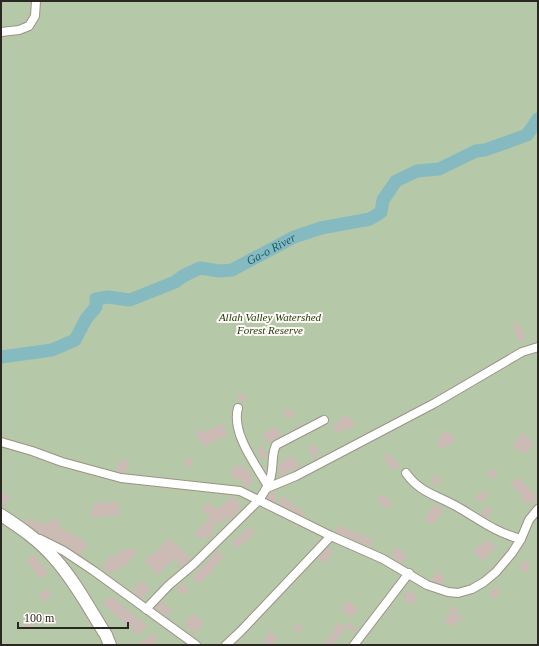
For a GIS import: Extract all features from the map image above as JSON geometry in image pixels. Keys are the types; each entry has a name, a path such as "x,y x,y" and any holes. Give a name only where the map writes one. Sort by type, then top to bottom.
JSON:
{"main road":[{"path":"1,514 30,534 55,558 66,572 106,635 110,645"}],"street":[{"path":"1,32 19,30 29,26 35,16 36,1"},
{"path":"268,487 296,476 435,403 522,352 538,347"},
{"path":"238,408 236,420 240,437 268,487"},
{"path":"146,609 169,585 194,564 259,500 268,487 276,445 324,420"},
{"path":"1,442 62,462 121,478 235,489 250,495 331,536 383,559 427,585 439,590 458,592 472,589 484,582 496,572 512,553 521,539 529,520 538,509"},
{"path":"406,473 411,481 428,493 454,505 496,531 521,539"},
{"path":"30,534 64,551 196,645"},
{"path":"226,645 331,536"},
{"path":"354,645 409,573"}],"green space":[{"name":"Allah Valley Watershed Forest Reserve","path":"1,1 538,1 538,645 1,645"}],"building":[{"path":"519,322 522,331 524,331 525,341 518,341 513,324"},
{"path":"244,393 246,400 239,402 237,395"},
{"path":"289,408 290,410 292,409 296,415 287,419 283,412"},
{"path":"347,414 355,426 348,431 346,428 337,433 332,426"},
{"path":"222,423 228,436 211,442 205,447 195,433 202,429 204,433"},
{"path":"276,426 281,436 268,443 262,434"},
{"path":"445,430 456,438 451,445 446,445 443,449 436,444"},
{"path":"521,433 535,443 525,454 513,446"},
{"path":"315,444 319,455 313,458 308,447"},
{"path":"263,446 267,457 261,459 257,448"},
{"path":"389,453 400,466 393,470 382,457"},
{"path":"292,455 300,466 281,476 278,471 281,470 278,464"},
{"path":"190,457 194,465 188,468 184,460"},
{"path":"119,461 128,461 126,473 117,471"},
{"path":"232,466 245,466 246,471 251,472 252,486 243,486 243,481 239,481 239,479 232,479"},
{"path":"493,469 498,474 492,479 487,474"},
{"path":"436,474 442,480 437,486 431,481"},
{"path":"518,477 538,497 528,506 521,497 522,496 511,484"},
{"path":"1,490 10,498 2,508 1,508"},
{"path":"483,490 488,495 481,503 475,497"},
{"path":"275,491 277,502 268,499 270,493"},
{"path":"383,494 393,504 386,509 377,499"},
{"path":"232,496 242,506 230,520 227,518 223,523 219,521 211,530 214,533 208,539 206,536 201,540 195,533 210,518 201,509 208,502 217,510"},
{"path":"283,496 305,513 303,516 278,503"},
{"path":"119,502 119,515 91,518 94,503"},
{"path":"434,504 444,510 433,525 424,520"},
{"path":"486,506 493,510 487,518 480,513"},
{"path":"25,518 30,521 31,518 37,523 39,520 48,525 53,518 60,522 58,525 70,534 71,532 88,545 80,555 67,546 39,533 23,520"},
{"path":"336,525 373,539 371,547 336,532"},
{"path":"250,527 255,533 238,548 232,541"},
{"path":"169,538 191,559 182,567 174,559 158,575 144,561 154,552 155,553"},
{"path":"487,539 496,547 483,561 473,551"},
{"path":"131,547 137,552 126,566 124,564 118,571 115,569 111,574 102,566 111,555 114,558 122,549 126,552"},
{"path":"395,547 407,554 402,564 394,559 395,557 391,554"},
{"path":"327,548 333,550 325,563 317,559"},
{"path":"218,550 224,557 213,567 215,569 198,584 192,577"},
{"path":"33,554 48,572 41,579 26,561"},
{"path":"522,561 530,562 527,573 519,568"},
{"path":"439,571 445,579 440,584 431,579"},
{"path":"141,581 151,588 142,599 133,592"},
{"path":"183,583 188,590 182,595 176,589"},
{"path":"497,586 500,593 493,599 489,594"},
{"path":"48,589 52,596 42,601 39,594"},
{"path":"411,589 418,599 409,605 403,595"},
{"path":"109,597 111,599 114,597 123,607 124,606 137,619 138,617 147,626 138,635 102,603"},
{"path":"347,600 358,609 351,618 341,609"},
{"path":"161,601 172,610 166,616 155,608"},
{"path":"452,605 464,620 461,622 454,615 458,621 451,627 444,621 451,613 448,610"},
{"path":"193,613 204,623 195,634 184,624"},
{"path":"31,619 34,626 25,629 23,623"},
{"path":"338,622 346,629 332,645 322,645 336,629 334,627"},
{"path":"348,622 357,629 354,633 344,627"},
{"path":"298,623 303,627 298,633 293,629"},
{"path":"270,631 278,637 272,645 268,645 263,641"},
{"path":"154,633 158,640 151,645 137,645"}],"waterway":[{"name":"Ga-o River","path":"1,357 52,350 75,340 86,319 96,307 96,299 108,297 130,300 175,282 183,276 200,268 219,271 232,270 294,237 321,228 370,219 381,212 383,200 396,181 417,171 439,169 476,151 485,150 527,135 538,119"}]}
